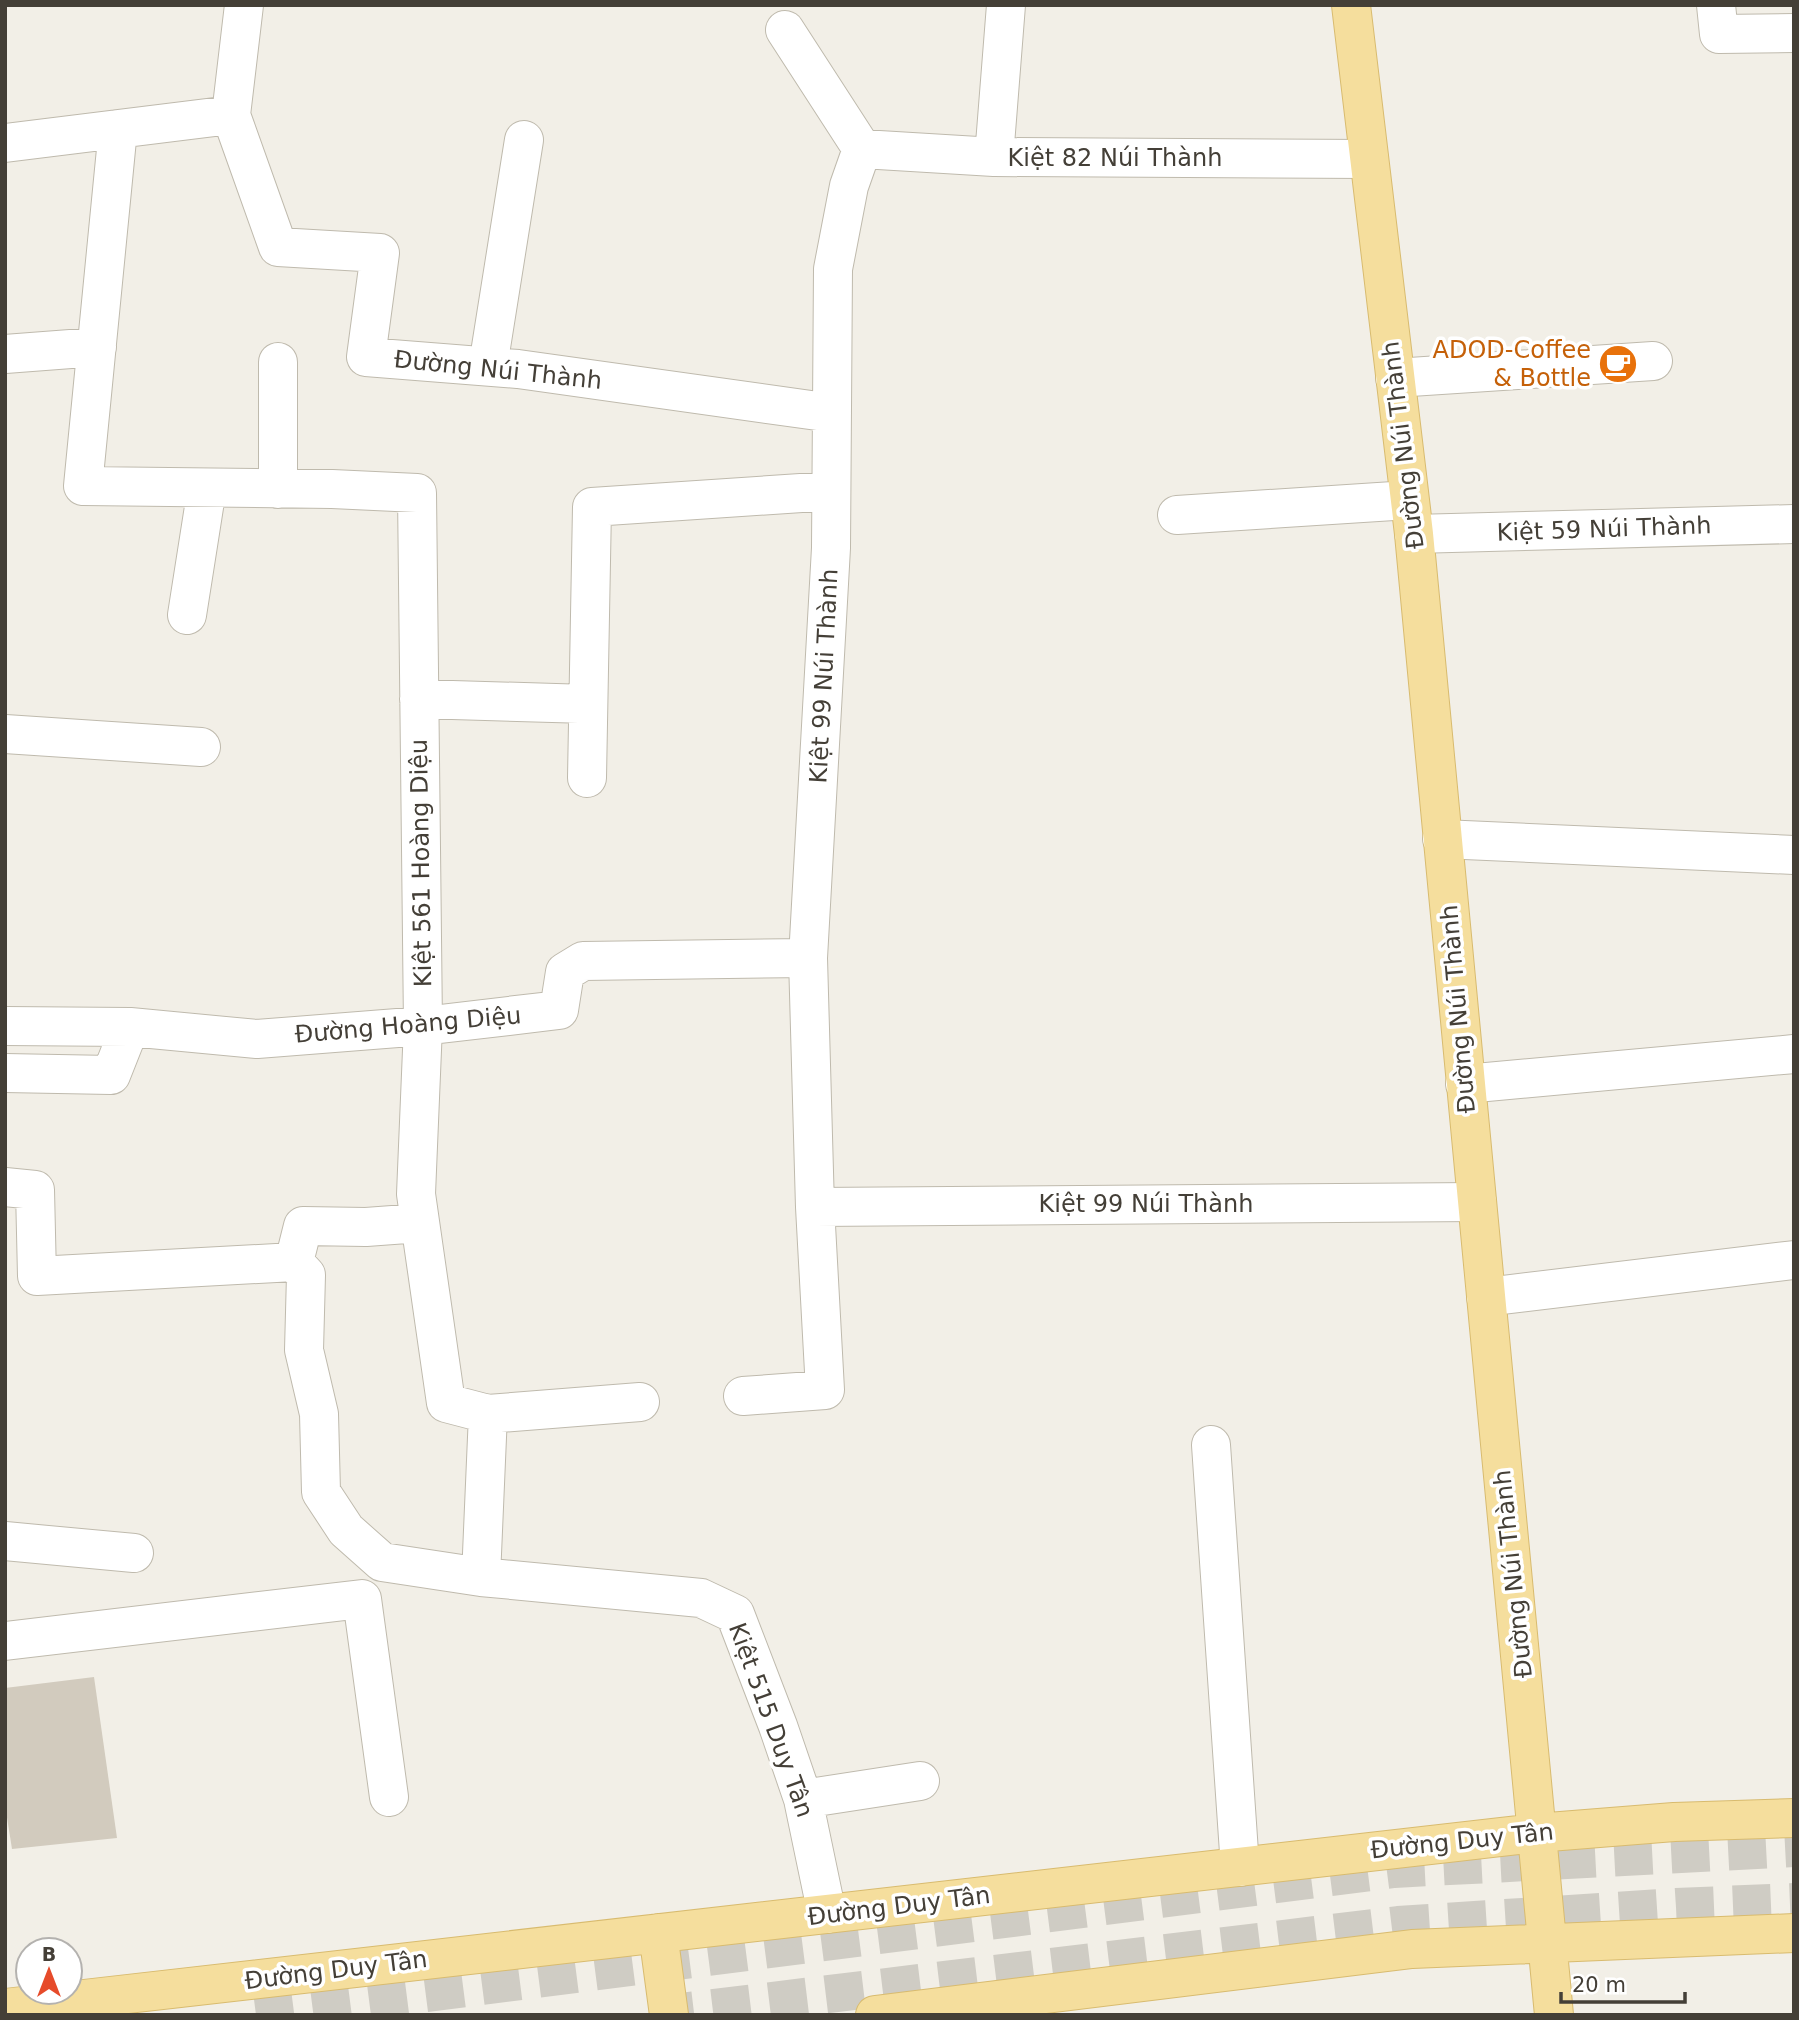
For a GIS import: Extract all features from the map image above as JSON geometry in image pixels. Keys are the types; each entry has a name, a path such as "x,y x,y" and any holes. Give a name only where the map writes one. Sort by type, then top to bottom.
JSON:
{"main road":[{"name":"Đường Núi Thành","path":"1351,5 1412,517 1554,2015"},
{"name":"Đường Duy Tân","path":"5,2008 1536,1833 1674,1822 1794,1818"},
{"path":"658,1933 669,2015"},
{"path":"875,2015 1412,1949 1794,1933"}],"street":[{"name":"Đường Núi Thành","path":"244,5 231,115 278,247 380,253 366,357 488,366 832,413"},
{"path":"994,157 1006,5"},
{"path":"1716,5 1719,34 1794,33"},
{"path":"785,30 862,149"},
{"path":"5,143 231,115"},
{"path":"118,129 83,486 278,489 278,362"},
{"path":"488,366 524,140"},
{"name":"Kiệt 82 Núi Thành","path":"862,149 994,157 1369,159"},
{"name":"Kiệt 99 Núi Thành","path":"743,1396 825,1390 815,1207 808,958 831,548 833,270 849,186 862,149"},
{"path":"5,354 97,347"},
{"path":"1395,378 1653,361"},
{"path":"187,615 207,488"},
{"name":"Kiệt 561 Hoàng Diệu","path":"278,489 417,493 423,1026 416,1194 446,1403 488,1413"},
{"path":"587,778 592,507 831,491"},
{"name":"Kiệt 59 Núi Thành","path":"1177,515 1794,524"},
{"path":"419,699 588,704"},
{"path":"5,734 201,747"},
{"path":"1442,839 1794,855"},
{"name":"Đường Hoàng Diệu","path":"5,1026 130,1027 257,1039 423,1026 559,1010 565,972 583,961 808,958"},
{"path":"5,1073 111,1075 130,1027"},
{"path":"1465,1084 1794,1054"},
{"path":"5,1187 35,1190 37,1276 293,1262 303,1226 366,1227 420,1223"},
{"name":"Kiệt 99 Núi Thành","path":"815,1207 1478,1202"},
{"path":"1486,1297 1794,1260"},
{"name":"Kiệt 515 Duy Tân","path":"293,1262 306,1275 304,1350 319,1413 321,1492 346,1530 382,1562 481,1577 701,1598 735,1614 803,1799 827,1914"},
{"path":"481,1577 488,1413 640,1402"},
{"path":"1211,1445 1240,1867"},
{"path":"5,1541 134,1553"},
{"path":"5,1641 362,1599 388,1797"},
{"path":"803,1799 920,1781"}],"building":[{"path":"94,1677 117,1838 12,1849 5,1805 5,1688"}],"tunnel":[{"path":"256,2015 1394,1869 1794,1848"},
{"path":"656,2015 1398,1925 1794,1902"}],"place":[{"name":"ADOD-Coffee & Bottle","path":"1618,364"}]}
